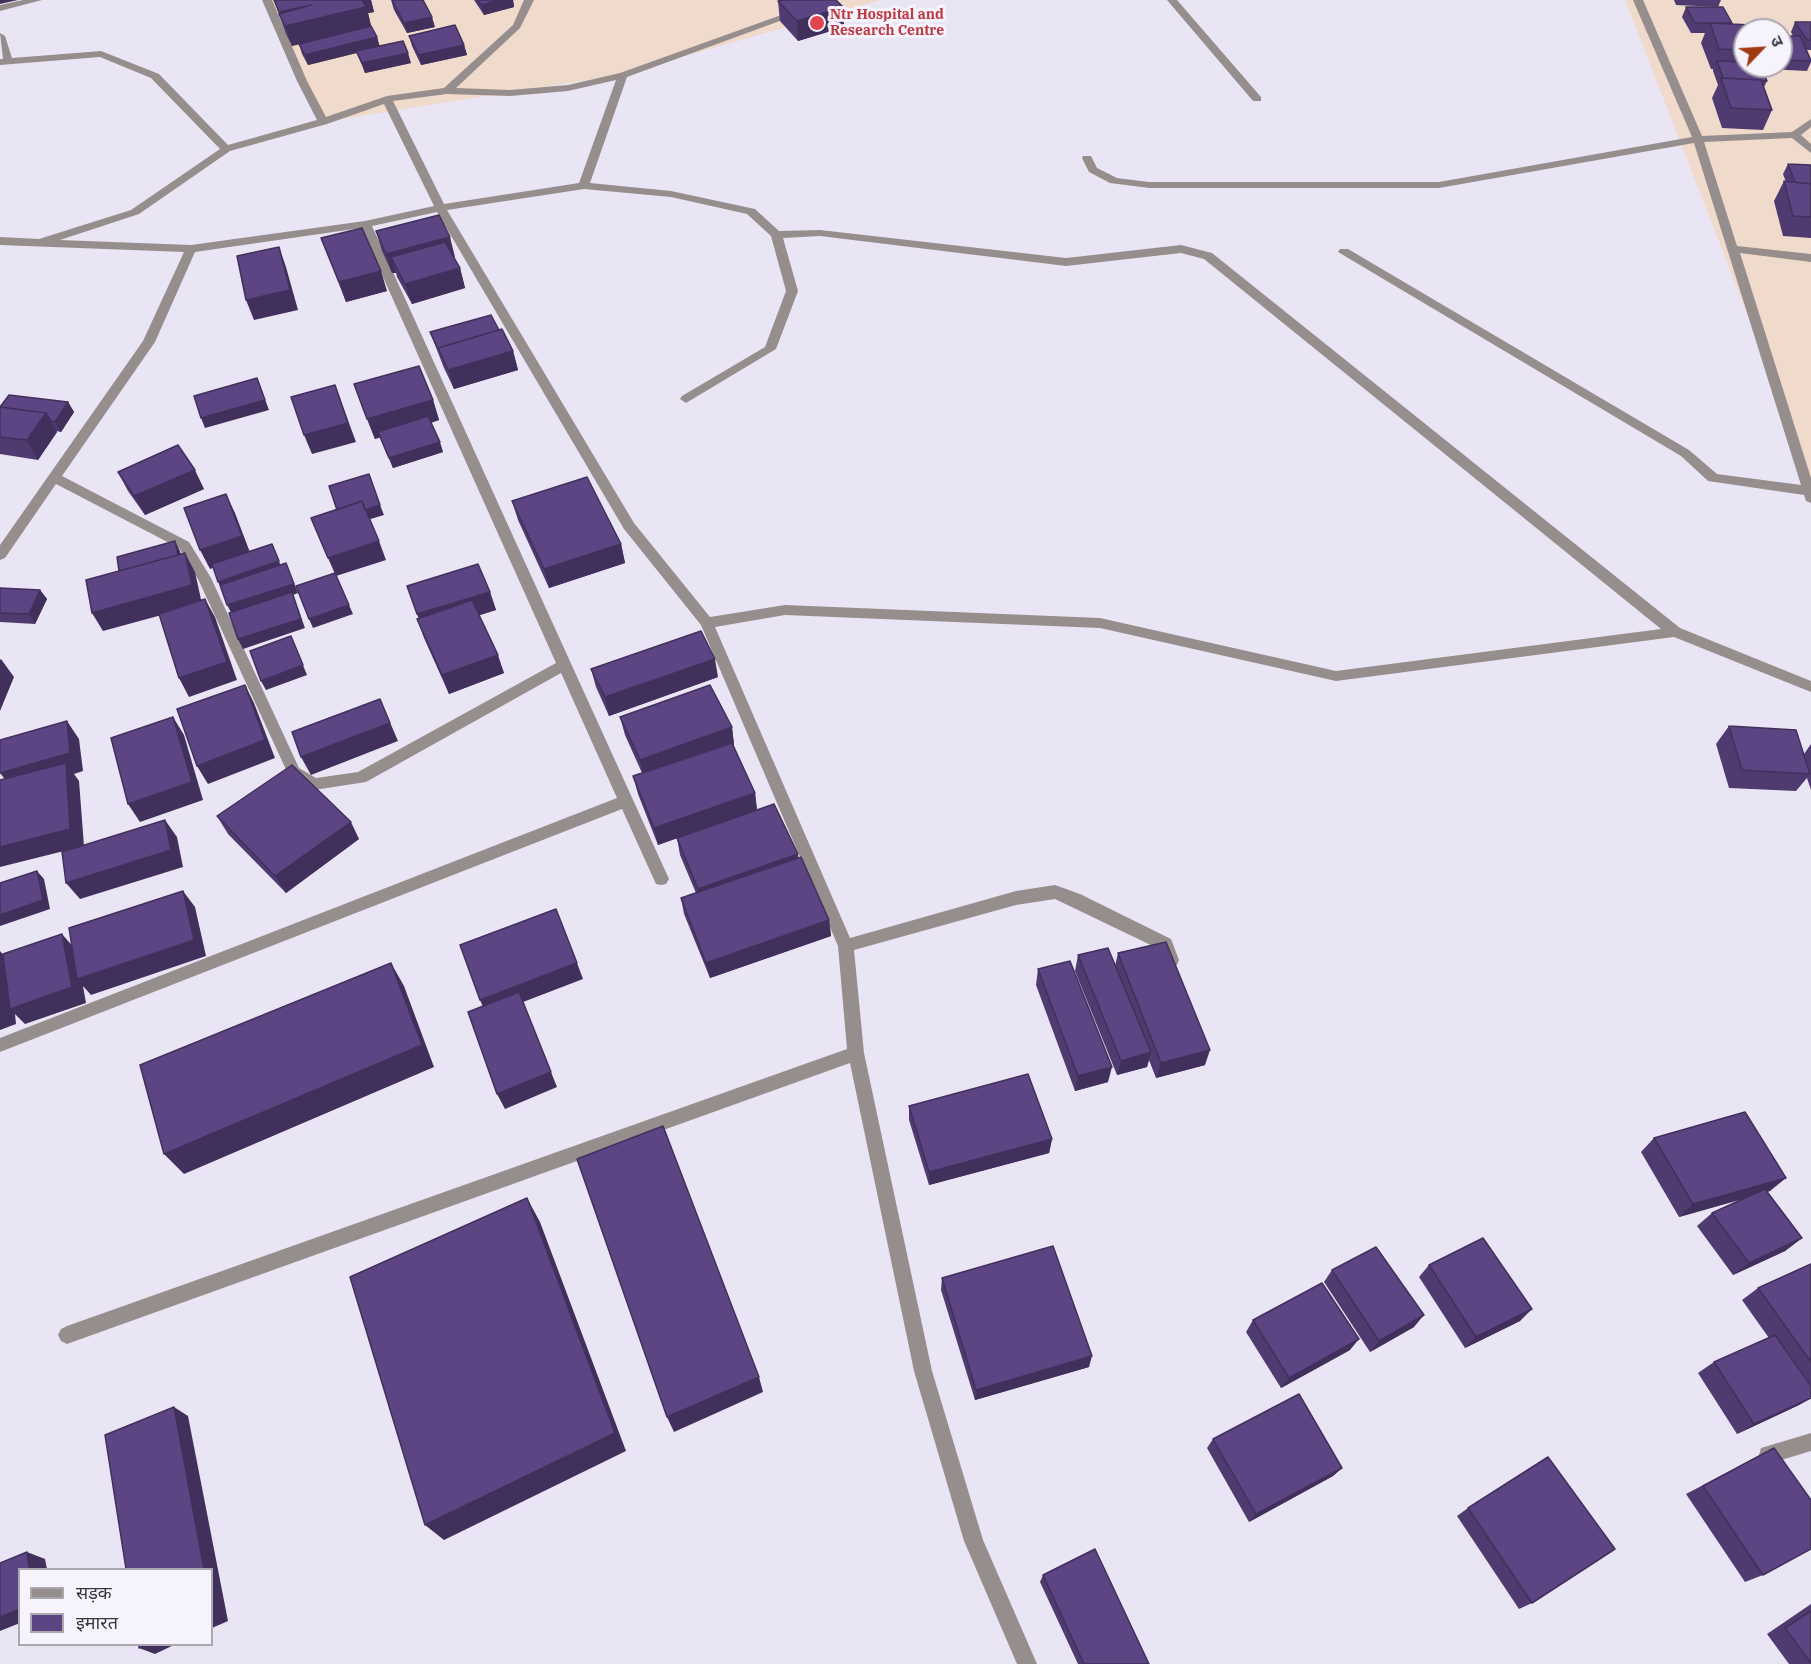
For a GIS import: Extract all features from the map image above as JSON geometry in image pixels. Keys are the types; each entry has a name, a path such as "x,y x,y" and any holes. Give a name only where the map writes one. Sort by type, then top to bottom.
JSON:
{"street":[{"path":"0,8 37,0"},
{"path":"267,0 302,81 323,122"},
{"path":"447,91 518,26 529,0"},
{"path":"40,243 135,212 226,149 323,122 387,99 447,91 510,93 556,89 623,75 832,0"},
{"path":"1172,0 1257,99"},
{"path":"1344,252 1685,453 1713,478 1810,494 1698,139 1638,0"},
{"path":"0,36 4,61 101,54 155,76 226,149"},
{"path":"584,186 623,75"},
{"path":"387,99 440,208 629,526 706,623 846,946 856,1053 923,1371 974,1541 1027,1664"},
{"path":"1087,158 1093,170 1114,180 1149,185 1439,184 1698,139 1795,135 1811,122"},
{"path":"1795,135 1811,150"},
{"path":"0,241 190,249 365,224 440,208 584,186 671,194 751,211 776,235 792,291 770,349 686,399"},
{"path":"365,224 661,879"},
{"path":"776,235 820,233 1066,262 1181,249 1208,256 1675,632 1811,687"},
{"path":"0,555 148,342 190,249"},
{"path":"1732,249 1811,258"},
{"path":"53,477 184,545 204,578 294,772 314,784 361,778 564,665"},
{"path":"706,623 785,610 1100,623 1336,676 1675,632"},
{"path":"0,1045 625,801"},
{"path":"846,946 1016,898 1055,892 1075,899 1165,944 1178,976"},
{"path":"67,1335 856,1053"},
{"path":"1768,1455 1811,1442"}],"shaded area":[{"path":"269,0 881,0 619,75 323,122"},
{"path":"1625,0 1811,0 1811,478"}],"building":[{"path":"274,0 362,0 366,7 285,26 279,14 311,5 279,12"},
{"path":"392,0 423,0 432,17 404,23"},
{"path":"478,0 500,0 481,5"},
{"path":"836,0 843,7 797,21 778,1"},
{"path":"1686,7 1723,7 1732,23 1695,23"},
{"path":"1795,22 1811,22 1811,40 1807,40"},
{"path":"1710,23 1733,24 1733,50 1719,49"},
{"path":"455,25 464,45 419,55 409,36"},
{"path":"371,26 377,37 305,55 299,44"},
{"path":"1793,36 1800,36 1811,61 1793,60"},
{"path":"403,41 408,53 362,63 356,51"},
{"path":"1717,61 1733,62 1733,78 1766,78 1767,81 1761,80 1723,78"},
{"path":"1721,78 1761,80 1772,110 1731,108"},
{"path":"1788,164 1811,165 1811,184 1795,182"},
{"path":"1784,181 1811,184 1811,217 1793,216"},
{"path":"439,215 450,237 386,254 376,231"},
{"path":"362,228 381,271 339,282 321,238"},
{"path":"445,242 460,268 405,284 391,257"},
{"path":"279,247 290,290 246,300 237,256"},
{"path":"491,315 499,330 438,349 430,332"},
{"path":"502,329 513,351 448,370 438,348"},
{"path":"419,366 433,400 367,419 354,384"},
{"path":"257,378 265,400 201,418 194,396"},
{"path":"335,385 348,423 304,435 291,397"},
{"path":"9,395 68,402 55,422 51,421 46,413 0,407"},
{"path":"0,407 46,413 27,440 0,437"},
{"path":"428,416 440,442 389,458 378,432"},
{"path":"178,445 195,470 134,496 118,472"},
{"path":"369,474 380,505 365,510 362,501 337,510 329,486"},
{"path":"587,477 621,544 544,569 512,501"},
{"path":"226,494 242,536 200,550 184,508"},
{"path":"362,501 379,541 328,558 311,518"},
{"path":"175,541 178,555 119,571 117,557"},
{"path":"272,544 279,561 218,582 212,564"},
{"path":"185,553 192,585 92,613 86,580"},
{"path":"286,563 294,584 227,605 220,585"},
{"path":"478,564 490,592 417,614 407,586"},
{"path":"335,573 349,605 309,619 296,586"},
{"path":"0,588 40,590 29,614 0,613"},
{"path":"292,592 301,619 238,639 229,613"},
{"path":"205,599 227,662 179,678 159,614"},
{"path":"472,600 498,655 442,675 417,619"},
{"path":"701,631 715,659 605,697 591,669"},
{"path":"291,636 303,665 261,681 250,651"},
{"path":"245,685 265,740 197,766 177,709"},
{"path":"710,685 732,727 640,760 620,717"},
{"path":"380,699 390,723 301,757 292,732"},
{"path":"173,717 192,782 128,804 111,738"},
{"path":"67,721 70,753 0,773 0,740"},
{"path":"1729,726 1796,730 1810,774 1742,770"},
{"path":"732,743 755,793 654,828 633,776"},
{"path":"66,763 70,829 0,847 0,780"},
{"path":"292,765 351,822 275,876 217,816"},
{"path":"774,804 798,854 698,889 677,838"},
{"path":"165,820 171,850 66,883 62,852"},
{"path":"801,857 829,920 706,963 681,898"},
{"path":"37,871 43,900 0,915 0,883"},
{"path":"183,891 194,940 77,979 69,928"},
{"path":"556,909 577,963 480,1000 460,945"},
{"path":"62,934 72,987 10,1009 3,954"},
{"path":"1166,942 1210,1050 1161,1063 1118,953"},
{"path":"1108,948 1151,1052 1121,1061 1078,955"},
{"path":"1070,961 1112,1067 1078,1076 1038,969"},
{"path":"391,963 422,1045 164,1154 140,1065"},
{"path":"519,992 551,1072 497,1094 468,1012"},
{"path":"1028,1074 1052,1139 929,1172 909,1106"},
{"path":"1745,1112 1786,1178 1693,1204 1654,1138"},
{"path":"663,1126 759,1377 667,1417 577,1159"},
{"path":"1765,1189 1802,1238 1749,1263 1712,1213"},
{"path":"527,1198 615,1433 425,1525 350,1277"},
{"path":"1483,1238 1532,1309 1476,1337 1429,1265"},
{"path":"1053,1246 1092,1356 976,1390 942,1278"},
{"path":"1376,1247 1424,1315 1379,1341 1332,1270"},
{"path":"1811,1264 1811,1362 1758,1288"},
{"path":"1322,1283 1359,1339 1289,1378 1253,1320"},
{"path":"1775,1335 1811,1386 1811,1398 1754,1424 1714,1362"},
{"path":"1299,1394 1342,1468 1256,1514 1213,1439"},
{"path":"174,1407 204,1568 126,1568 105,1435"},
{"path":"1774,1448 1811,1500 1811,1549 1763,1575 1703,1486"},
{"path":"1548,1457 1615,1549 1532,1603 1468,1508"},
{"path":"1095,1549 1149,1664 1084,1664 1043,1575"},
{"path":"27,1552 29,1568 18,1568 18,1610 0,1617 0,1563"},
{"path":"1811,1611 1811,1663 1785,1628"}],"place":[{"name":"Ntr Hospital and Research Centre","path":"817,23"}]}
